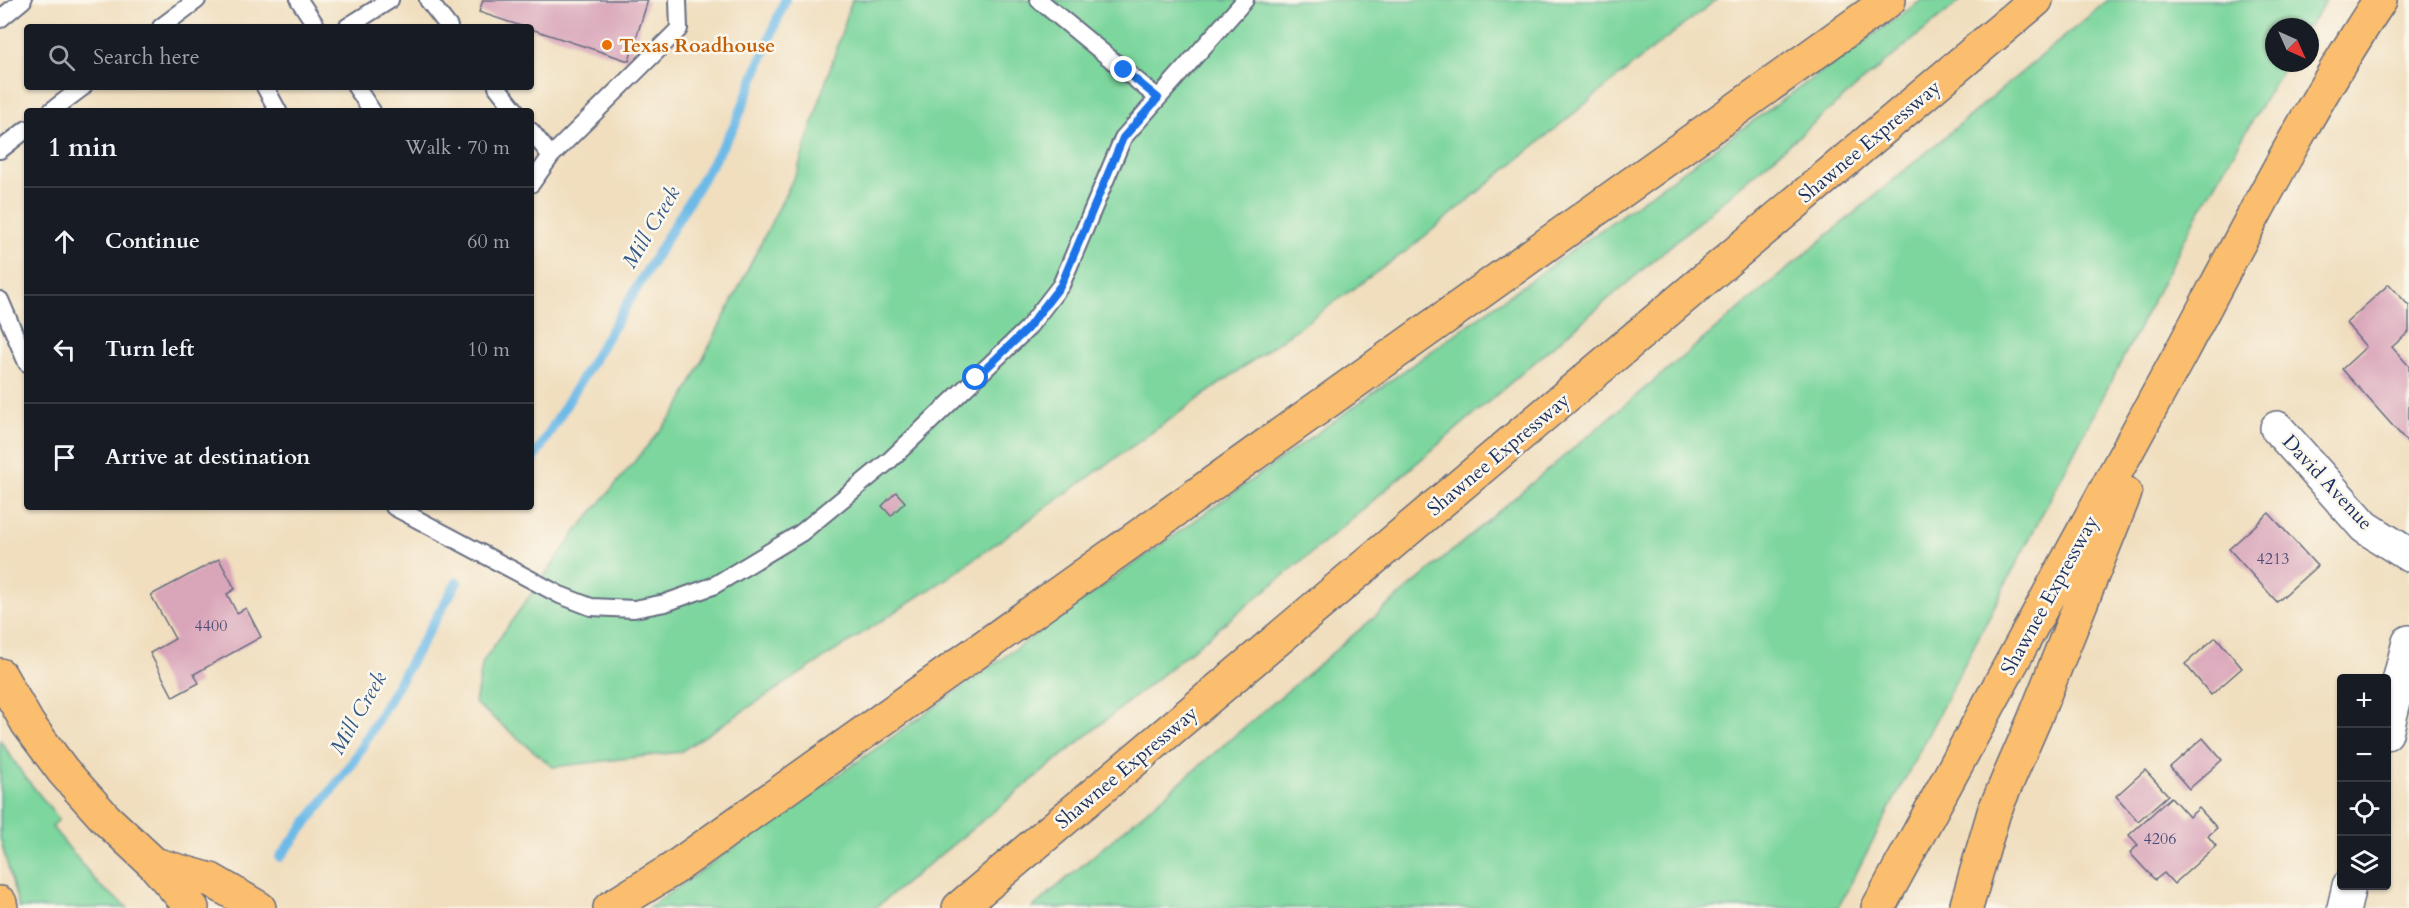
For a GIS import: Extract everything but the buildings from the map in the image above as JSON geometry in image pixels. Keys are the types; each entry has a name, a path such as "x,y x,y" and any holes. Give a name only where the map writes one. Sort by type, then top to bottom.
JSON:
{"main road":[{"path":"610,908 673,869 1888,0"},
{"name":"Shawnee Expressway","path":"959,908 2036,0"},
{"name":"Shawnee Expressway","path":"1878,908 2181,353 2285,155 2350,45 2380,0"},
{"path":"1966,908 1994,812 2034,720 2181,353"},
{"path":"0,675 28,724 63,771 106,819 154,864 192,908"},
{"path":"154,864 211,880 259,908"},
{"path":"0,903 1,908"}],"street":[{"name":"David Avenue","path":"2277,428 2365,527 2409,555"},
{"path":"2387,728 2409,642"},
{"path":"2344,908 2348,890"}],"lane":[{"path":"0,19 23,0"},
{"path":"165,24 196,0"},
{"path":"299,0 315,24"},
{"path":"352,24 390,0"},
{"path":"428,0 447,24"},
{"path":"534,180 551,156 679,29 678,0"},
{"path":"1039,0 1158,98"},
{"path":"400,510 560,595 591,607 634,609 664,603 713,586 801,533 891,460 1027,329 1061,285 1123,138 1245,0"},
{"path":"55,108 79,90"},
{"path":"267,90 276,108"},
{"path":"358,90 370,108"},
{"path":"498,90 514,108"},
{"path":"0,150 24,131"},
{"path":"534,134 551,156"},
{"path":"0,300 24,356"}],"green space":[{"path":"852,0 1716,0 1646,54 1409,249 946,579 680,752 553,767 475,703 483,661 575,533 678,409 798,169"},
{"path":"1922,0 1961,0 1863,81 1321,545 875,908 648,908 884,743"},
{"path":"2108,0 2326,0 2315,18 2265,18 2265,72 2281,72 2193,223 1838,908 1032,908 1538,478"},
{"path":"0,740 22,773 59,819 52,827 99,885 128,908 19,908 0,838"}],"waterway":[{"name":"Mill Creek","path":"534,458 735,125 785,0"},
{"name":"Mill Creek","path":"280,857 351,765 457,582"}],"place":[{"name":"Texas Roadhouse","path":"607,45"}],"route":[{"path":"976,378 1027,329 1061,285 1123,138 1158,98 1124,70"}]}
